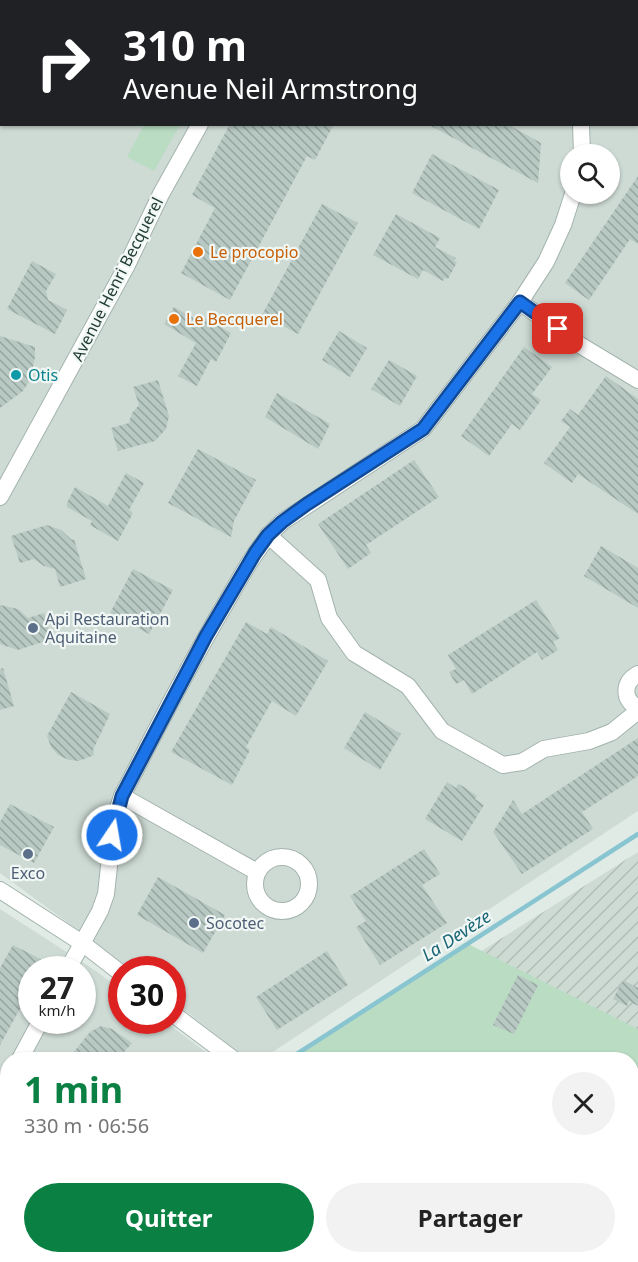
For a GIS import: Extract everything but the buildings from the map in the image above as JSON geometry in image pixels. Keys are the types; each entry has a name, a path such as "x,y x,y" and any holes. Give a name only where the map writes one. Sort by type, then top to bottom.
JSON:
{"street":[{"name":"Avenue Henri Becquerel","path":"0,497 126,267 161,194 199,126"},
{"path":"581,126 582,144"},
{"path":"75,956 100,911 106,894 114,820 122,796 206,636 255,553 268,535 282,522 423,429 520,302 546,262 564,225 570,204"},
{"path":"520,302 575,342 638,380"},
{"path":"268,535 318,580 329,618 354,653 408,686 442,731 503,765 522,762 544,749 589,741 612,732 638,710 630,703 626,693 629,681 638,674"},
{"path":"122,796 257,872"},
{"path":"0,890 82,943 108,963"},
{"path":"186,1024 224,1052"},
{"path":"24,1052 33,1034"}],"shaded area":[{"path":"0,126 638,126 638,811 273,1052 238,1052 186,1011 186,956 113,956 0,873"},
{"path":"638,852 638,1052 322,1052"},
{"path":"0,909 73,956 18,956 18,1034 96,1034 96,971 108,980 108,1034 182,1034 206,1052 0,1052"}],"green space":[{"path":"143,126 179,126 154,171 127,157"},
{"path":"468,944 638,1029 638,1052 300,1052"}],"waterway":[{"name":"La Devèze","path":"300,1052 638,834"}],"place":[{"name":"Le procopio","path":"198,252"},
{"name":"Le Becquerel","path":"174,319"},
{"name":"Otis","path":"16,375"},
{"name":"Api Restauration Aquitaine","path":"33,628"},
{"name":"Exco","path":"28,854"},
{"name":"Socotec","path":"194,923"}],"route":[{"path":"112,835 122,796 206,636 268,535 307,504 423,429 520,302 558,329"}]}
